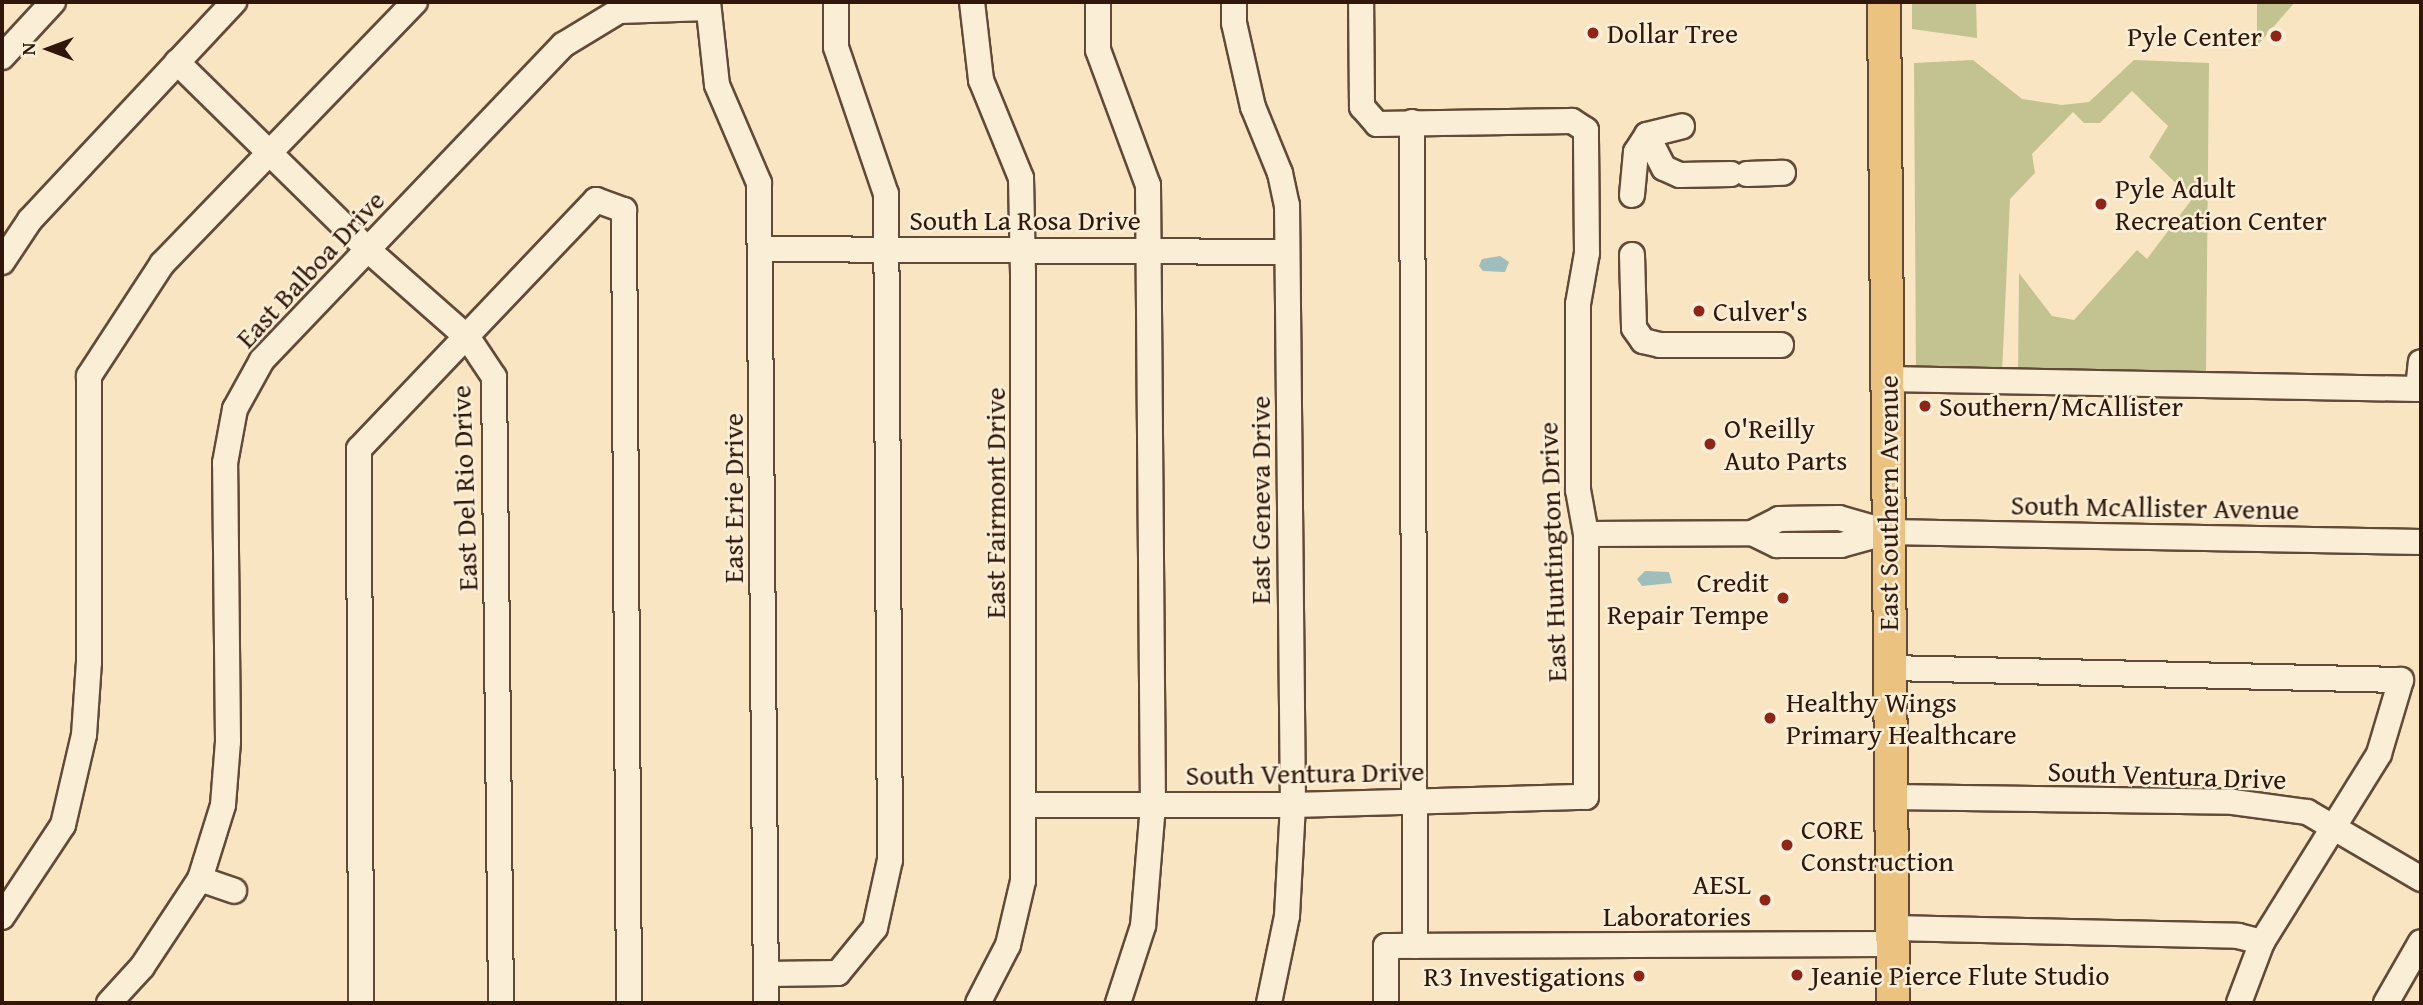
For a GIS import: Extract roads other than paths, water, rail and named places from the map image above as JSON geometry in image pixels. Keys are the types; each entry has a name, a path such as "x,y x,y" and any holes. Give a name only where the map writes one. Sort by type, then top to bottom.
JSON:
{"main road":[{"name":"East Southern Avenue","path":"1884,2 1893,1003"}],"street":[{"path":"2,57 53,2"},
{"path":"2,262 30,220 234,2"},
{"path":"2,917 63,825 84,735 89,662 89,376 162,264 415,2"},
{"path":"766,974 838,972 875,928 890,860 886,194 836,47 836,2"},
{"name":"East Fairmont Drive","path":"972,2 981,80 1021,178 1023,249 1026,805 1023,881 1009,945 978,1003"},
{"path":"1098,2 1098,50 1148,185 1153,805 1143,926 1118,1003"},
{"name":"East Geneva Drive","path":"1234,2 1234,23 1253,107 1280,173 1287,205 1293,805 1287,915 1269,1003"},
{"path":"1361,2 1362,107 1377,124 1412,122 1417,802 1415,946"},
{"name":"East Balboa Drive","path":"109,1003 142,967 200,879 223,805 228,741 225,463 235,409 262,360 563,45 620,11 708,5"},
{"name":"East Erie Drive","path":"708,5 718,85 759,183 762,249 766,1003"},
{"name":"East Del Rio Drive","path":"177,62 368,249 468,338 495,377 501,1003"},
{"name":"East Huntington Drive","path":"1412,122 1572,121 1586,130 1587,253 1578,304 1578,490 1586,534 1586,797"},
{"path":"1632,195 1636,152 1647,135 1682,126"},
{"path":"1647,135 1664,168 1680,175 1783,173"},
{"path":"361,1003 359,449 468,338 596,200 624,210 629,1003"},
{"name":"South La Rosa Drive","path":"762,249 1287,251"},
{"path":"1632,255 1634,328 1643,341 1781,345"},
{"path":"1887,379 2418,389 2421,362"},
{"name":"South McAllister Avenue","path":"1586,534 1752,533 1779,519 1839,518 1888,532 2421,542"},
{"path":"1890,668 2401,680 2379,754 2336,829 2262,942 2239,1003"},
{"name":"South Ventura Drive","path":"1026,805 1293,805 1586,797"},
{"name":"South Ventura Drive","path":"1891,797 2233,802 2307,811 2421,879"},
{"path":"200,879 234,891"},
{"path":"1386,1003 1386,946 1892,936 2238,936 2262,942"},
{"path":"2386,1003 2421,942"}],"water":[{"path":"1500,256 1509,262 1505,272 1483,271 1479,266 1482,259"},
{"path":"1645,571 1669,572 1672,583 1642,586 1637,579"}],"place":[{"name":"Dollar Tree","path":"1593,33"},
{"name":"Pyle Center","path":"2276,36"},
{"name":"Pyle Adult Recreation Center","path":"2101,204"},
{"name":"Culver's","path":"1699,311"},
{"name":"Southern/McAllister","path":"1925,406"},
{"name":"O'Reilly Auto Parts","path":"1710,444"},
{"name":"Credit Repair Tempe","path":"1783,598"},
{"name":"Healthy Wings Primary Healthcare","path":"1770,718"},
{"name":"CORE Construction","path":"1787,845"},
{"name":"AESL Laboratories","path":"1765,900"},
{"name":"Jeanie Pierce Flute Studio","path":"1797,975"},
{"name":"R3 Investigations","path":"1639,976"}]}
